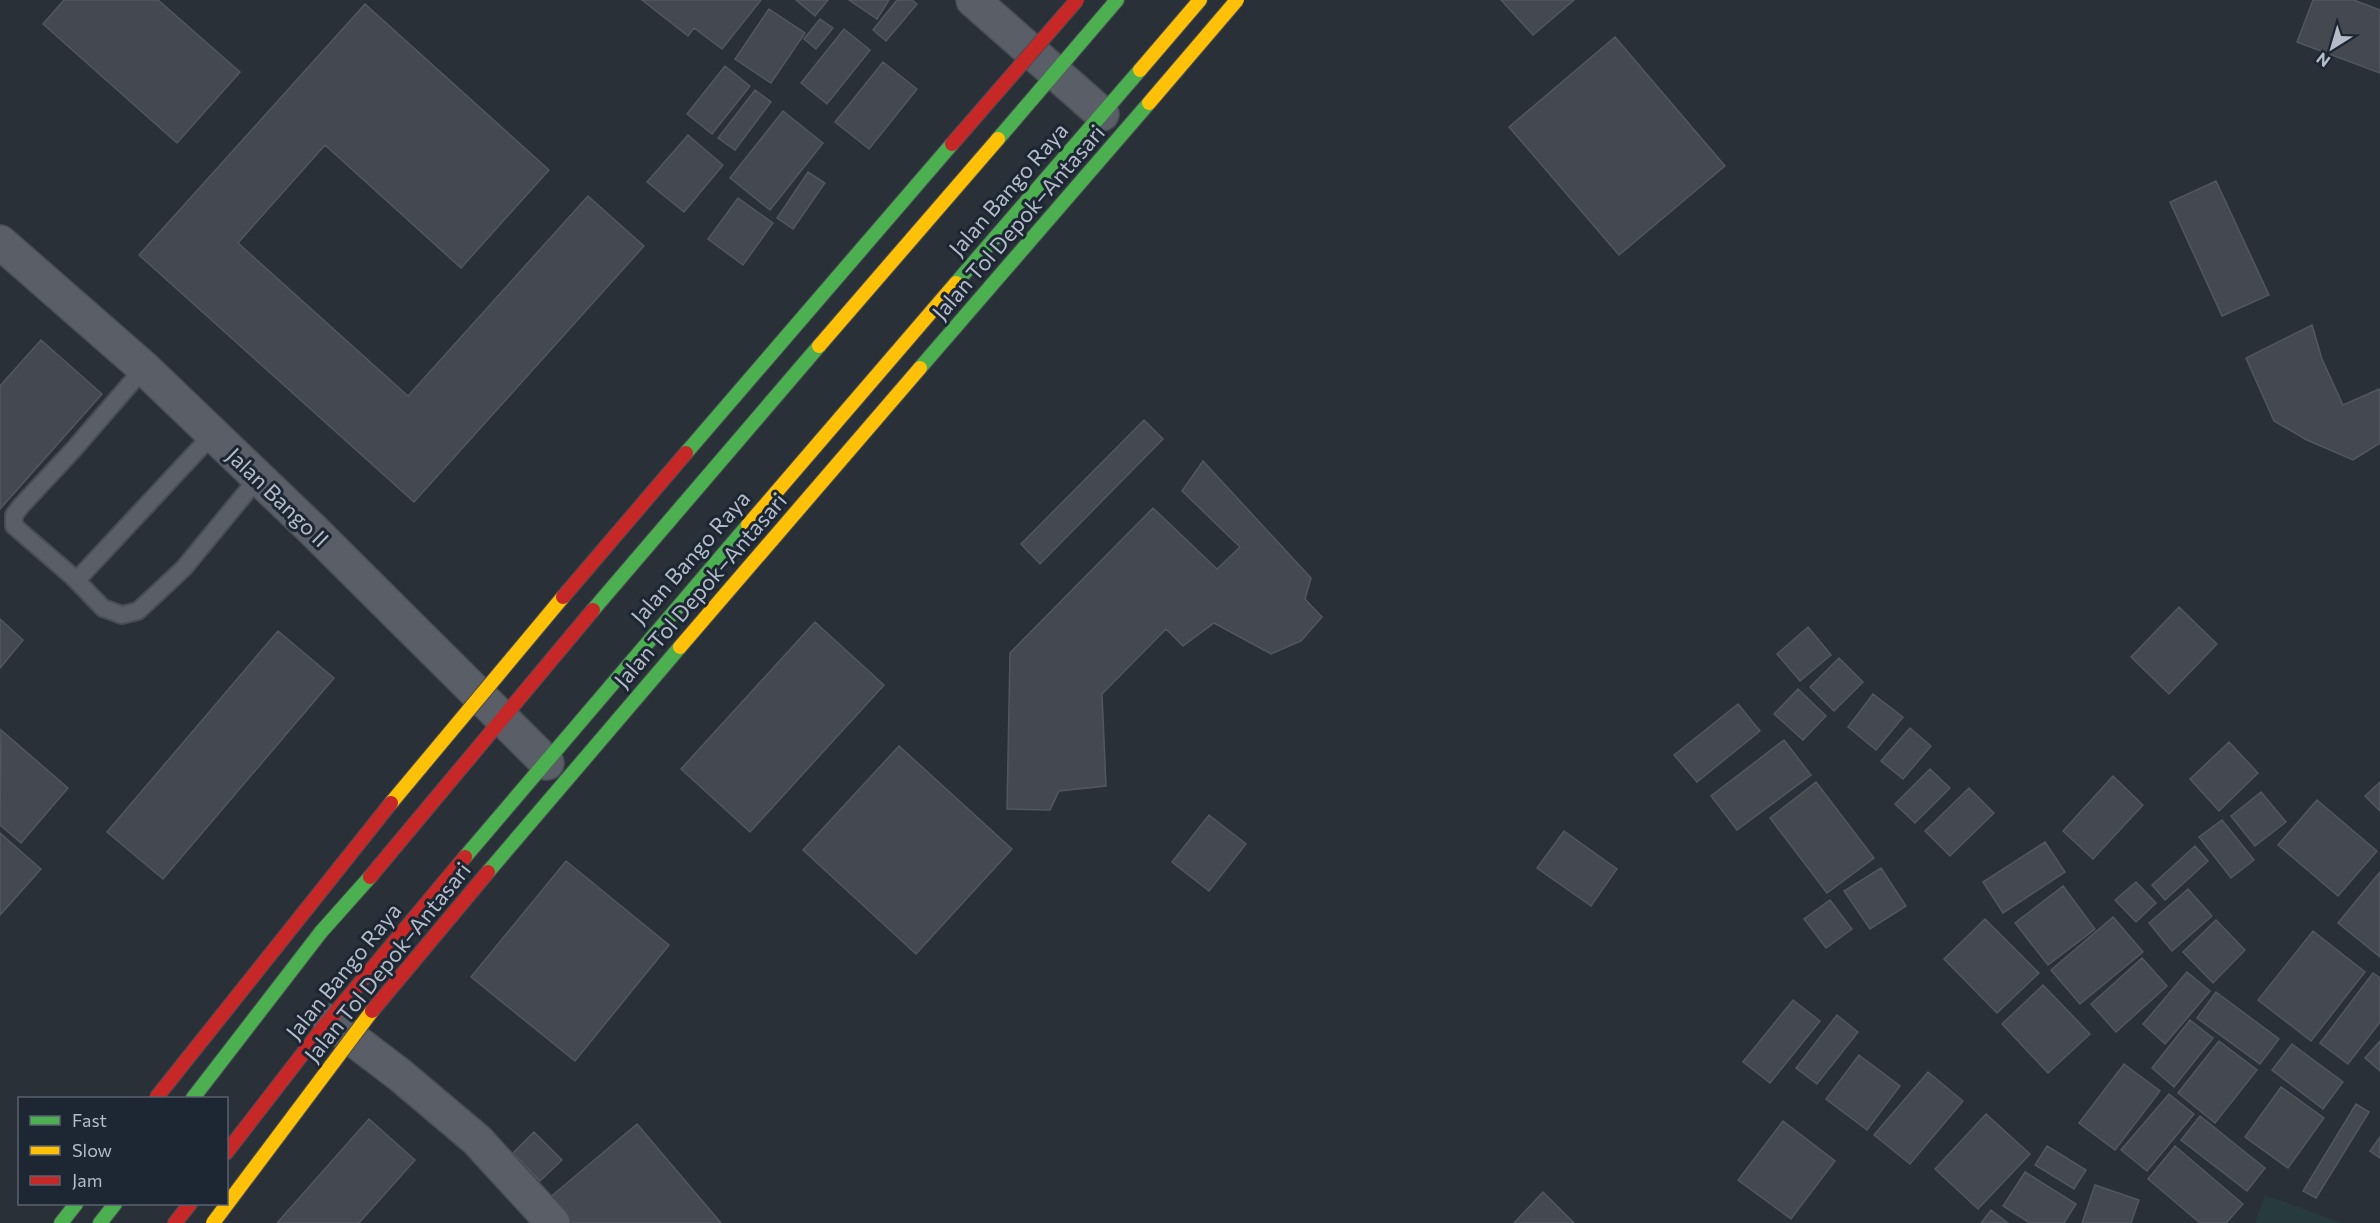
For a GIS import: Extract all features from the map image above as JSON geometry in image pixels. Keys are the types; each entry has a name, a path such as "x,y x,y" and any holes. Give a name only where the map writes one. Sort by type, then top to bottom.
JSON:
{"main road":[{"path":"157,1097 262,960 512,655 1077,0"},
{"name":"Jalan Bango Raya","path":"194,1097 321,932 409,832 620,578 1117,0"},
{"name":"Jalan Bango Raya","path":"228,1150 383,954 547,763 667,617 1200,0"},
{"name":"Jalan Tol Depok–Antasari","path":"228,1203 352,1035 534,816 1237,0"},
{"path":"61,1223 74,1205"},
{"path":"100,1223 114,1205"},
{"path":"175,1223 188,1205"},
{"name":"Jalan Tol Depok–Antasari","path":"213,1223 226,1205"}],"street":[{"path":"973,0 1054,74 1102,114"},
{"name":"Jalan Bango II","path":"0,242 144,368 258,477 547,763"},
{"path":"329,1021 477,1140 554,1223"}],"lane":[{"path":"144,368 14,515 14,525 77,580 103,608 122,615 138,611 184,568 258,477"},
{"path":"77,580 213,434"}],"green space":[{"path":"2265,1195 2342,1223 2255,1223"}],"building":[{"path":"64,0 158,0 240,72 177,143 43,24"},
{"path":"642,0 761,0 722,49 694,28 688,36"},
{"path":"796,0 828,0 815,16"},
{"path":"849,0 889,0 877,19"},
{"path":"897,0 912,0 917,4 886,41 873,30"},
{"path":"1501,0 1574,0 1533,35"},
{"path":"2313,0 2354,0 2380,10 2380,73 2297,42"},
{"path":"365,4 549,170 461,268 325,145 238,243 408,396 588,196 644,246 414,502 139,255"},
{"path":"769,9 805,33 771,83 735,59"},
{"path":"820,19 833,28 816,49 804,39"},
{"path":"844,29 870,50 827,104 801,83"},
{"path":"1615,37 1725,166 1619,255 1509,127"},
{"path":"883,62 917,89 869,149 835,122"},
{"path":"725,66 750,86 712,134 687,114"},
{"path":"755,90 771,102 735,150 718,138"},
{"path":"783,111 823,143 770,210 730,178"},
{"path":"688,135 723,165 684,212 647,182"},
{"path":"808,172 825,183 793,229 777,218"},
{"path":"2216,181 2269,295 2222,316 2170,202"},
{"path":"738,198 773,223 743,265 708,239"},
{"path":"2312,325 2322,359 2343,405 2379,389 2380,392 2380,443 2353,460 2307,440 2274,421 2246,358"},
{"path":"41,340 102,394 0,509 0,386"},
{"path":"1144,420 1163,439 1040,564 1021,544"},
{"path":"1203,461 1311,578 1305,599 1322,617 1301,641 1271,654 1214,623 1183,646 1166,629 1102,694 1106,786 1059,791 1050,810 1007,809 1010,653 1153,508 1217,569 1240,547 1182,491"},
{"path":"2179,607 2217,644 2169,694 2131,657"},
{"path":"0,619 23,640 0,668"},
{"path":"815,622 884,685 750,832 681,769"},
{"path":"1808,627 1831,655 1800,681 1777,654"},
{"path":"278,631 334,678 163,879 107,832"},
{"path":"1839,658 1863,682 1834,711 1810,687"},
{"path":"1798,689 1826,716 1803,740 1774,714"},
{"path":"1873,694 1903,717 1876,750 1848,727"},
{"path":"1738,704 1760,731 1697,782 1674,755"},
{"path":"1910,728 1931,746 1903,779 1881,761"},
{"path":"1,730 68,788 21,843 0,825"},
{"path":"1784,740 1811,775 1737,830 1711,796"},
{"path":"2229,742 2258,773 2219,811 2190,779"},
{"path":"899,746 1012,849 916,954 803,850"},
{"path":"1930,769 1950,788 1915,823 1895,804"},
{"path":"2113,776 2143,805 2093,859 2063,831"},
{"path":"1816,782 1874,858 1827,893 1770,818"},
{"path":"2380,782 2380,811 2365,796"},
{"path":"1969,788 1994,813 1950,856 1925,831"},
{"path":"2261,792 2286,822 2255,846 2231,816"},
{"path":"2317,800 2377,851 2338,896 2278,845"},
{"path":"1209,815 1246,844 1209,891 1172,862"},
{"path":"2222,820 2254,860 2231,878 2199,837"},
{"path":"1564,831 1617,869 1591,906 1537,868"},
{"path":"0,833 41,869 0,915"},
{"path":"2045,842 2065,872 2003,913 1983,882"},
{"path":"2195,846 2208,861 2165,900 2152,885"},
{"path":"566,861 669,945 575,1061 471,977"},
{"path":"1881,868 1906,906 1870,929 1844,891"},
{"path":"2380,872 2380,957 2338,923"},
{"path":"2136,882 2156,903 2136,922 2115,900"},
{"path":"2063,886 2095,929 2048,965 2015,923"},
{"path":"2188,889 2212,916 2172,951 2149,923"},
{"path":"1830,900 1852,929 1826,948 1804,919"},
{"path":"2113,917 2143,952 2080,1004 2051,970"},
{"path":"1985,919 2039,973 1997,1013 1944,959"},
{"path":"2216,920 2245,950 2213,983 2183,952"},
{"path":"2313,931 2365,972 2311,1041 2258,1000"},
{"path":"2142,958 2167,986 2116,1032 2091,1004"},
{"path":"2187,972 2210,991 2165,1044 2143,1024"},
{"path":"2373,973 2380,978 2380,1022 2348,1064 2320,1043"},
{"path":"2043,985 2090,1034 2048,1073 2002,1024"},
{"path":"2216,992 2279,1039 2260,1064 2197,1018"},
{"path":"1793,1000 1820,1021 1770,1083 1743,1062"},
{"path":"1837,1015 1858,1032 1817,1084 1796,1068"},
{"path":"2190,1020 2213,1038 2174,1087 2152,1068"},
{"path":"2219,1041 2257,1070 2215,1123 2178,1093"},
{"path":"2380,1041 2380,1071 2365,1058"},
{"path":"2292,1044 2343,1082 2323,1109 2272,1070"},
{"path":"1859,1055 1900,1086 1867,1130 1826,1099"},
{"path":"2124,1064 2160,1091 2115,1150 2079,1123"},
{"path":"1928,1072 1963,1101 1910,1164 1874,1135"},
{"path":"2281,1087 2324,1118 2288,1168 2245,1137"},
{"path":"2169,1094 2194,1114 2147,1171 2121,1150"},
{"path":"2356,1104 2369,1112 2316,1198 2303,1191"},
{"path":"1986,1114 2030,1154 1978,1209 1935,1169"},
{"path":"2200,1116 2265,1168 2247,1191 2181,1140"},
{"path":"369,1119 415,1160 359,1223 277,1223"},
{"path":"1783,1121 1835,1161 1791,1219 1738,1180"},
{"path":"637,1124 721,1223 568,1223 548,1199"},
{"path":"534,1132 562,1160 540,1181 513,1153"},
{"path":"2380,1137 2380,1158 2370,1151"},
{"path":"2047,1146 2086,1170 2074,1189 2035,1165"},
{"path":"2175,1146 2243,1204 2226,1223 2200,1223 2148,1179"},
{"path":"2025,1172 2076,1204 2064,1223 2030,1223 2003,1206"},
{"path":"2095,1185 2139,1200 2131,1223 2082,1223"},
{"path":"1543,1192 1574,1223 1514,1223"},
{"path":"1991,1210 2008,1223 1981,1223"}],"traffic: fast":[{"path":"998,139 1117,0"},
{"path":"956,283 1140,70"},
{"path":"920,368 1149,103"},
{"path":"686,453 952,144"},
{"path":"593,610 819,346"},
{"path":"465,857 748,525"},
{"path":"488,872 680,647"},
{"path":"194,1097 321,932 370,877"},
{"path":"61,1223 75,1205"},
{"path":"100,1223 114,1205"}],"traffic: slow":[{"path":"1140,70 1200,0"},
{"path":"1149,103 1237,0"},
{"path":"819,346 998,139"},
{"path":"748,525 956,283"},
{"path":"680,647 920,368"},
{"path":"391,803 563,597"},
{"path":"228,1203 372,1011"},
{"path":"213,1223 226,1205"}],"traffic: jam":[{"path":"952,144 1077,0"},
{"path":"563,597 686,453"},
{"path":"370,877 593,610"},
{"path":"157,1097 391,803"},
{"path":"228,1150 325,1025 465,857"},
{"path":"372,1011 488,872"},
{"path":"175,1223 189,1205"}]}
